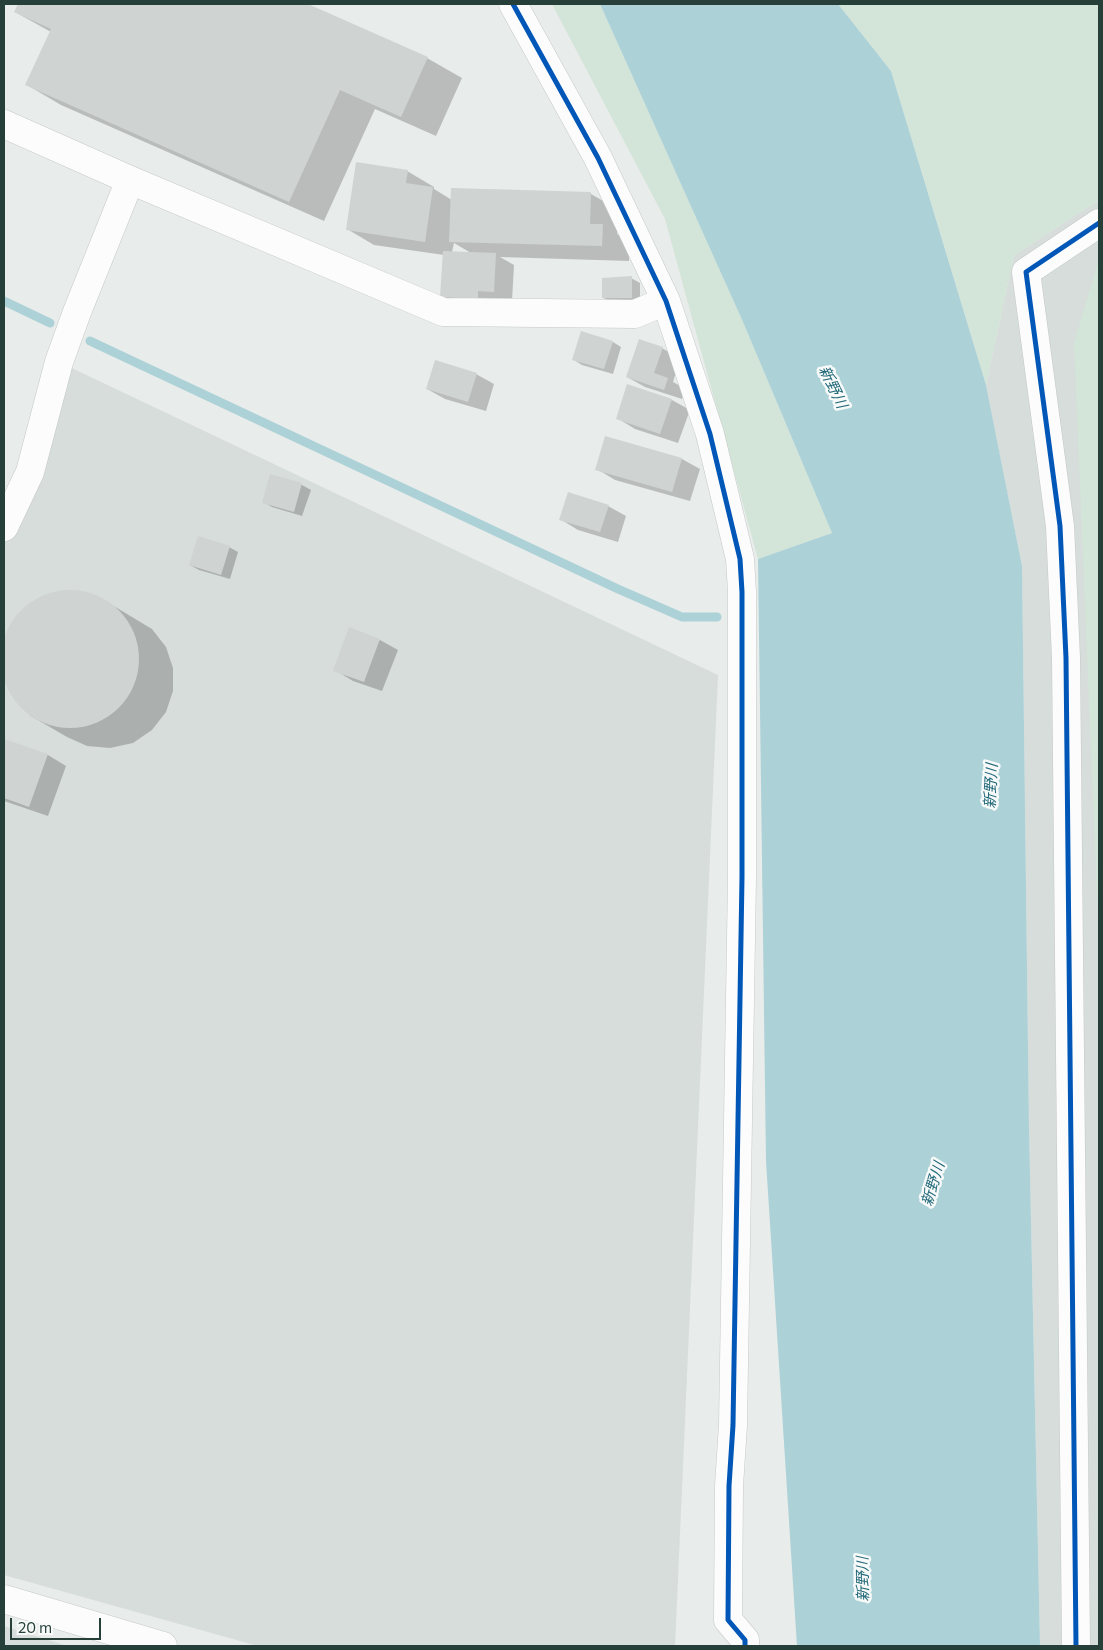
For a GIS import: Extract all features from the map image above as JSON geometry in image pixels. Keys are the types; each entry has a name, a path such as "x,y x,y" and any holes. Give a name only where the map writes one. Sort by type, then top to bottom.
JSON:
{"street":[{"path":"513,4 598,158 666,301 710,434 740,559 742,592 742,886 733,1426 729,1486 728,1620 724,1646"},
{"path":"4,124 130,180 443,312 634,314 666,301"},
{"path":"4,527 30,472 59,362 130,180"},
{"path":"1076,1646 1066,658 1060,526 1026,272 1099,224"},
{"path":"4,1599 163,1646"},
{"path":"728,1620 745,1640 745,1646"}],"shaded area":[{"path":"1099,200 1099,1646 1040,1646 1029,1127 1022,566 986,385 1014,255"},
{"path":"59,362 718,675 675,1646 258,1646 4,1575 4,527"},
{"path":"4,1626 67,1646 4,1646"}],"green space":[{"path":"552,4 600,4 743,322 832,533 758,559 665,219"},
{"path":"838,4 1099,4 1099,200 1014,255 986,385 891,71"},
{"path":"1099,259 1099,1054 1098,918 1074,343"}],"water":[{"name":"新野川","path":"600,4 838,4 891,71 986,385 1022,566 1029,1127 1040,1646 797,1646 766,1161 758,559 832,533 743,322"}],"building":[{"path":"18,4 308,4 428,57 401,117 340,90 289,202 25,85 51,29 14,12"},
{"path":"356,162 408,170 406,183 433,187 425,242 346,230"},
{"path":"451,188 591,192 590,224 603,224 602,246 449,242"},
{"path":"443,251 496,253 494,292 478,291 478,299 440,297"},
{"path":"632,276 632,298 602,298 602,278"},
{"path":"581,331 613,341 604,369 572,360"},
{"path":"639,339 663,347 654,373 668,378 664,390 626,377"},
{"path":"435,360 477,373 468,402 426,389"},
{"path":"627,384 672,399 660,434 616,419"},
{"path":"605,436 682,458 672,492 595,470"},
{"path":"270,474 302,483 294,512 262,503"},
{"path":"568,492 609,505 600,532 559,520"},
{"path":"198,536 230,546 221,575 189,565"},
{"path":"70,590 96,595 119,610 134,633 139,659 134,685 119,708 96,723 70,728 44,723 21,708 6,685 1,659 6,633 21,610 44,595"},
{"path":"349,627 380,639 364,682 333,671"},
{"path":"4,739 48,754 29,807 4,798"}],"waterway":[{"path":"4,301 50,323"},
{"path":"90,341 618,589 682,617 717,617"}],"cycle path":[{"path":"513,4 598,158 666,301 710,434 740,559 742,592 742,877 733,1425 729,1486 728,1620 745,1640 745,1646"},
{"path":"1076,1646 1066,658 1060,526 1026,272 1099,223"}]}
